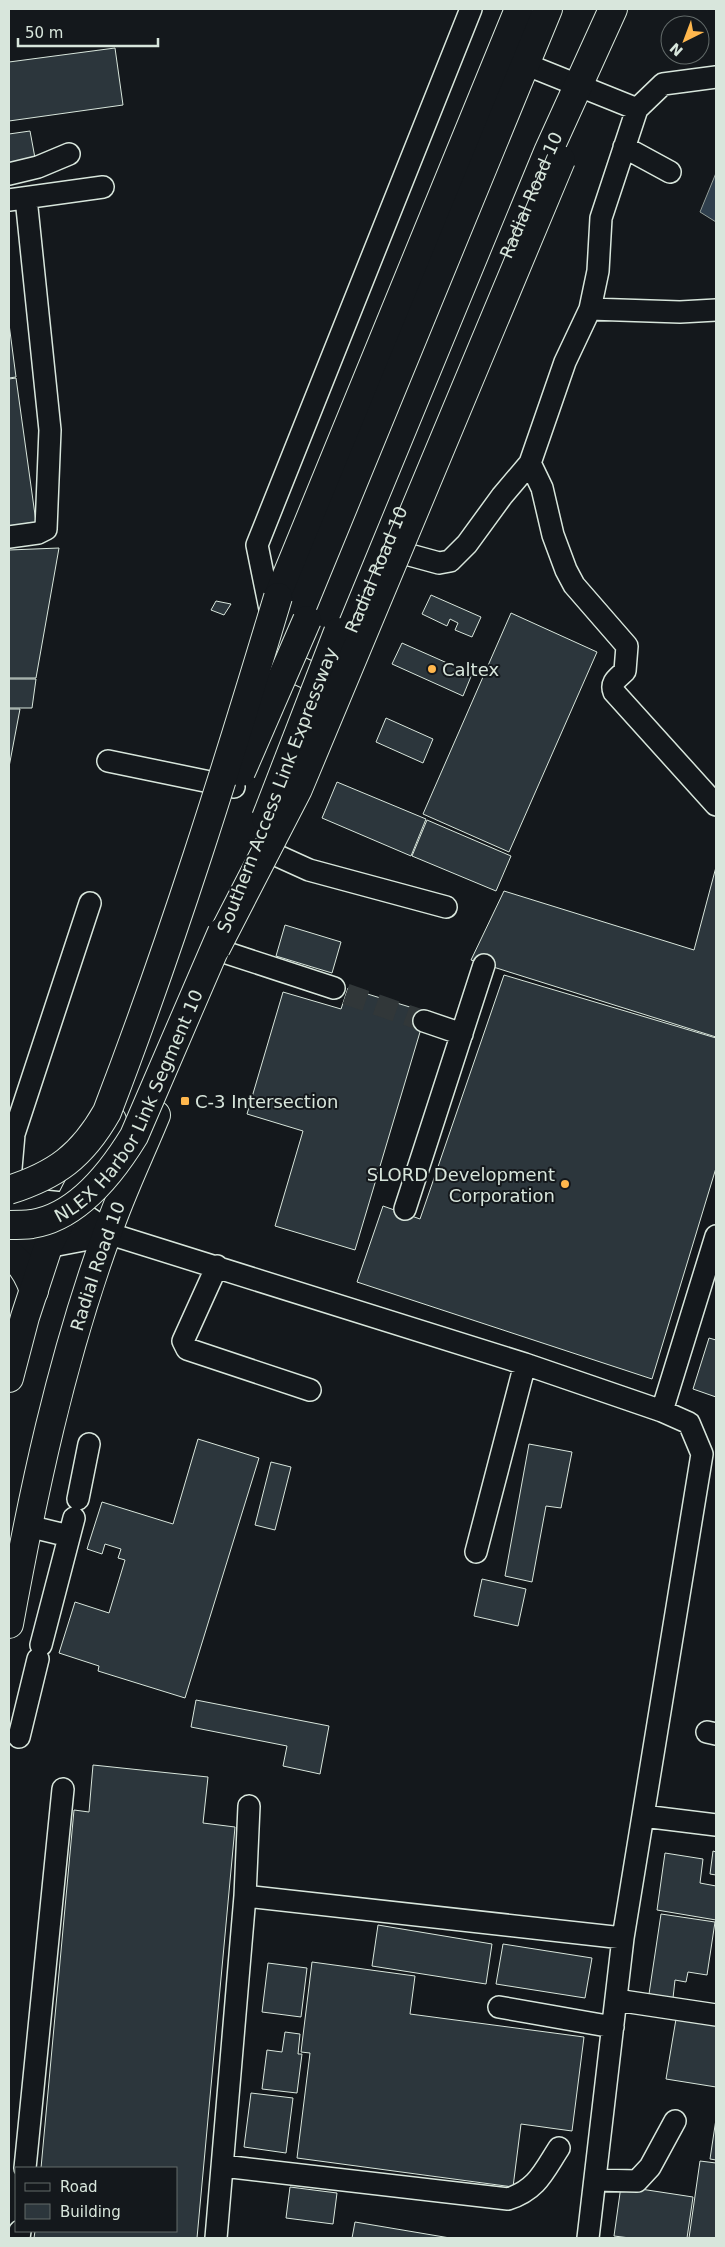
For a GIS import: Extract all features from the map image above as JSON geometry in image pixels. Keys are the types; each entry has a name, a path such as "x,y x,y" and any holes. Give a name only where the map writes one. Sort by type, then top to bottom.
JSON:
{"highway":[{"path":"172,930 227,766 278,597 520,9"},
{"path":"9,1378 49,1244 112,1120 280,662 548,9"},
{"name":"Radial Road 10","path":"9,1624 45,1449 74,1334 107,1233 220,950 268,851 384,548 548,152 613,9"},
{"path":"220,950 298,789 561,160 571,128 579,86"},
{"name":"Southern Access Link Expressway","path":"172,930 307,620"},
{"name":"Southern Access Link Expressway","path":"220,950 338,632"},
{"path":"280,662 330,685"},
{"name":"NLEX Harbor Link Segment 10","path":"172,930 107,1112 96,1131 68,1163 10,1201 40,1222 68,1209 99,1182 124,1153 134,1136 220,950"},
{"path":"10,1201 46,1186 76,1165 102,1140"},
{"path":"9,1254 21,1265 34,1291"}],"main road":[{"path":"10,1201 67,1206 107,1233"},
{"path":"9,1243 49,1244 107,1233"}],"street":[{"path":"280,662 258,545 471,9"},
{"path":"525,64 637,109"},
{"path":"384,548 439,563 450,561 467,544 502,496 530,463 565,362 590,308 598,271 601,218 637,109 663,84 716,77"},
{"path":"624,147 670,172"},
{"path":"9,174 38,167 69,154"},
{"path":"9,537 38,533 46,529 49,473 50,430 17,199 103,187"},
{"path":"590,308 680,312 716,310"},
{"path":"530,463 542,488 557,543 574,585 587,602 625,641 627,646 625,671 614,682 612,687 614,692 716,805"},
{"path":"108,761 234,787"},
{"path":"268,851 309,870 446,907"},
{"path":"10,1201 14,1134 90,903"},
{"path":"220,950 334,988"},
{"path":"405,1209 484,965"},
{"path":"424,1021 462,1034"},
{"path":"107,1233 526,1364 662,1411 689,1423 702,1454 623,1938 588,2238"},
{"path":"662,1411 716,1236"},
{"path":"217,1266 183,1341 187,1348 310,1390"},
{"path":"476,1552 526,1364"},
{"path":"19,1737 89,1444"},
{"path":"28,1526 73,1517"},
{"path":"25,2167 63,1789"},
{"path":"216,2238 245,1896 249,1806"},
{"path":"643,1816 716,1825"},
{"path":"245,1896 623,1938"},
{"path":"616,2000 715,2009"},
{"path":"499,2007 613,2027"},
{"path":"595,2180 637,2181 650,2167 675,2121"},
{"path":"223,2166 508,2199 521,2195 534,2186 560,2148"}],"water":[{"path":"716,173 716,222 700,212"}],"building":[{"path":"115,48 123,105 9,121 9,62"},
{"path":"30,131 35,158 9,163 9,134"},
{"path":"9,324 16,377 9,378"},
{"path":"16,378 36,522 9,526 9,379"},
{"path":"59,548 36,678 9,678 9,550"},
{"path":"431,595 481,617 472,637 455,630 458,623 450,619 447,626 422,614"},
{"path":"216,601 231,604 224,615 211,610"},
{"path":"511,613 597,652 509,852 423,814"},
{"name":"Caltex","path":"402,643 472,674 463,696 392,664"},
{"path":"9,679 36,679 32,708 9,708"},
{"path":"9,709 20,709 9,767"},
{"path":"386,718 433,739 423,763 376,742"},
{"path":"337,782 426,819 411,856 322,818"},
{"path":"427,820 511,856 496,891 412,856"},
{"path":"716,867 716,1037 471,960 504,891 694,950"},
{"path":"285,925 341,942 332,973 276,956"},
{"path":"504,975 716,1038 716,1168 652,1379 357,1282 383,1206 420,1219"},
{"path":"348,988 426,1012 355,1250 275,1226 303,1131 247,1114 283,992 341,1009"},
{"path":"709,1338 716,1340 716,1397 693,1389"},
{"path":"198,1439 259,1458 185,1698 98,1671 99,1666 59,1653 75,1602 109,1613 125,1560 118,1558 121,1549 105,1544 102,1554 87,1549 102,1502 173,1524"},
{"path":"529,1444 572,1452 561,1508 546,1506 532,1582 505,1576"},
{"path":"271,1462 291,1467 275,1530 255,1525"},
{"path":"482,1579 526,1589 518,1626 474,1616"},
{"path":"196,1700 329,1726 320,1774 283,1766 287,1746 191,1727"},
{"path":"93,1765 208,1777 203,1823 235,1827 197,2238 34,2238 35,2232 178,2232 178,2167 41,2167 74,1810 89,1812"},
{"path":"713,1851 716,1852 716,1875 710,1874"},
{"path":"665,1853 703,1859 700,1883 716,1886 716,1920 657,1910"},
{"path":"661,1914 715,1922 707,1975 688,1972 686,1982 675,1980 673,1998 649,1994"},
{"path":"378,1925 492,1944 486,1984 372,1966"},
{"path":"503,1944 592,1958 585,1998 496,1984"},
{"path":"312,1962 415,1976 410,2014 584,2037 572,2131 521,2124 513,2187 297,2158 310,2053 301,2052"},
{"path":"268,1963 307,1968 301,2017 262,2012"},
{"path":"676,2019 716,2025 716,2087 666,2079"},
{"path":"285,2032 300,2034 298,2054 302,2054 297,2093 262,2089 267,2050 282,2052"},
{"path":"251,2093 293,2098 286,2153 244,2147"},
{"path":"716,2119 716,2160 710,2159"},
{"path":"700,2161 716,2163 716,2238 689,2238"},
{"path":"621,2186 693,2197 687,2238 630,2238 614,2236"},
{"path":"290,2187 337,2193 333,2224 286,2218"},
{"path":"355,2222 450,2238 352,2238"}],"tunnel":[{"path":"346,994 424,1021"}],"place":[{"name":"Caltex","path":"432,669"},
{"name":"C-3 Intersection","path":"185,1101"},
{"name":"SLORD Development Corporation","path":"565,1184"}]}
